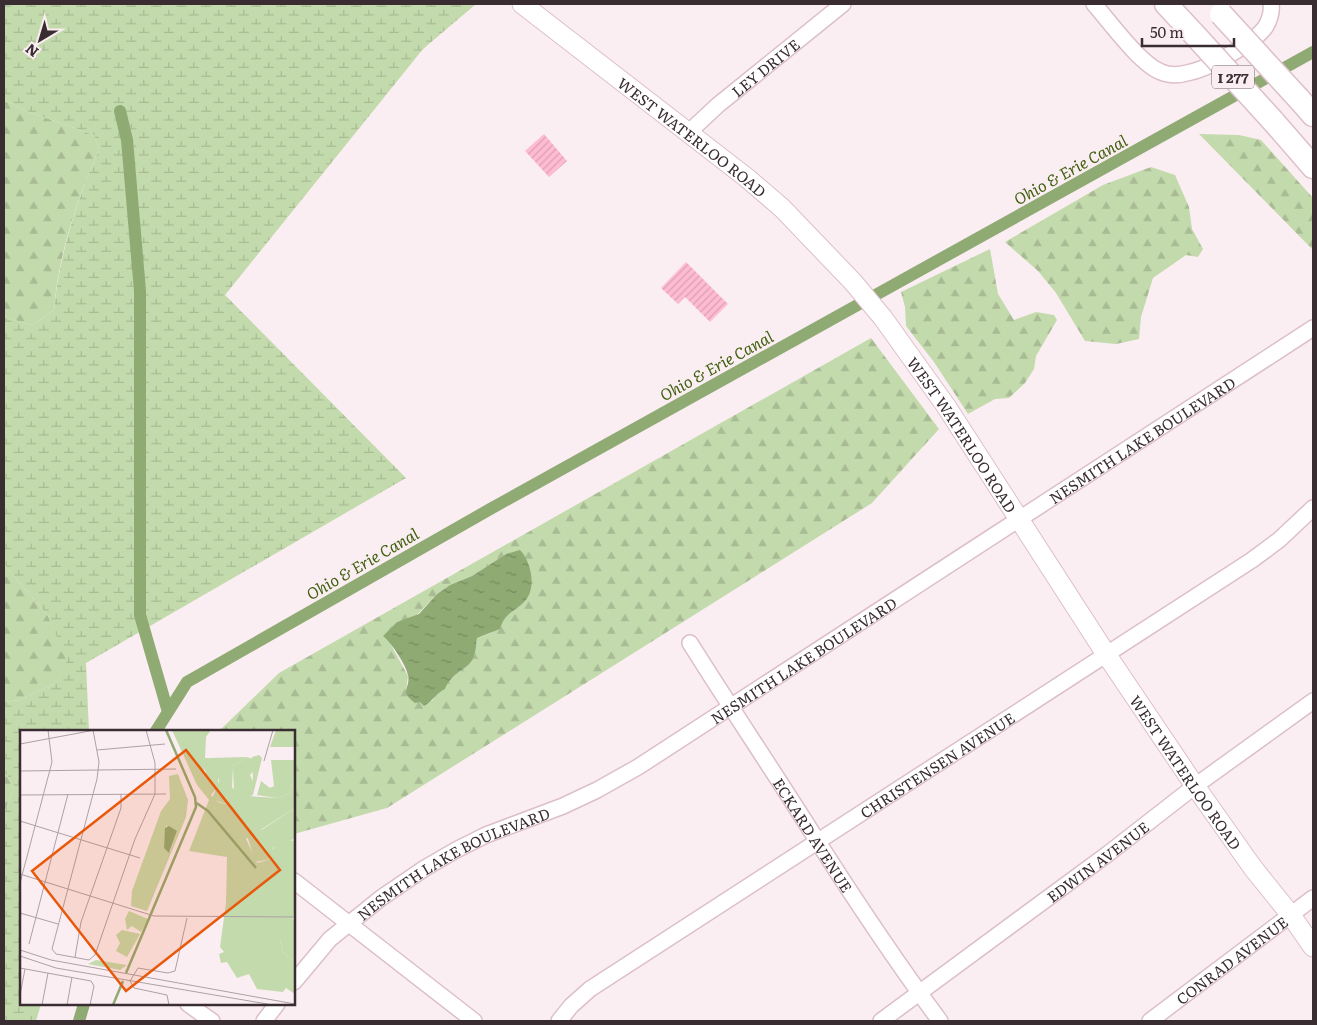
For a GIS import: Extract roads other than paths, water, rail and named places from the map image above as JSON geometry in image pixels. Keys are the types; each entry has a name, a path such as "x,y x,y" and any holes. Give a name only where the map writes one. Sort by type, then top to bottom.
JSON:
{"highway":[{"name":"I 277","path":"1166,4 1313,167"},
{"name":"I 277","path":"1217,9 1306,107"}],"main road":[{"name":"WEST WATERLOO ROAD","path":"522,4 689,132 782,208 853,282 883,318 946,406 1106,654 1195,786 1253,868 1290,914 1313,947"}],"street":[{"name":"LEY DRIVE","path":"689,132 718,105 843,4"},
{"path":"1094,4 1147,63 1160,72 1169,75 1180,75 1200,69 1230,54 1257,36 1270,17 1271,4"},
{"name":"NESMITH LAKE BOULEVARD","path":"295,981 330,939 381,898 456,850 486,835 563,806 638,767 1313,328"},
{"name":"CHRISTENSEN AVENUE","path":"559,1021 571,1006 590,989 1252,560 1279,540 1313,508"},
{"name":"ECKARD AVENUE","path":"690,644 880,937 940,1021"},
{"name":"EDWIN AVENUE","path":"881,1021 1195,786 1313,701"},
{"path":"295,882 474,1021"},
{"name":"CONRAD AVENUE","path":"1150,1021 1313,898"},
{"path":"189,1005 212,1021"},
{"path":"264,1021 276,1005"}],"water":[{"path":"520,550 530,568 532,582 529,596 507,616 500,629 477,638 473,659 452,678 445,689 424,706 420,702 415,703 406,692 408,675 404,666 394,648 383,636 397,622 419,614 437,594 450,585 472,576 506,554"}],"waterway":[{"name":"Ohio & Erie Canal","path":"157,730 187,682 492,508 1313,52"},
{"path":"120,111 127,140 140,291 140,615 168,712"},
{"name":"Ohio & Erie Canal","path":"79,1021 84,1005"}]}
